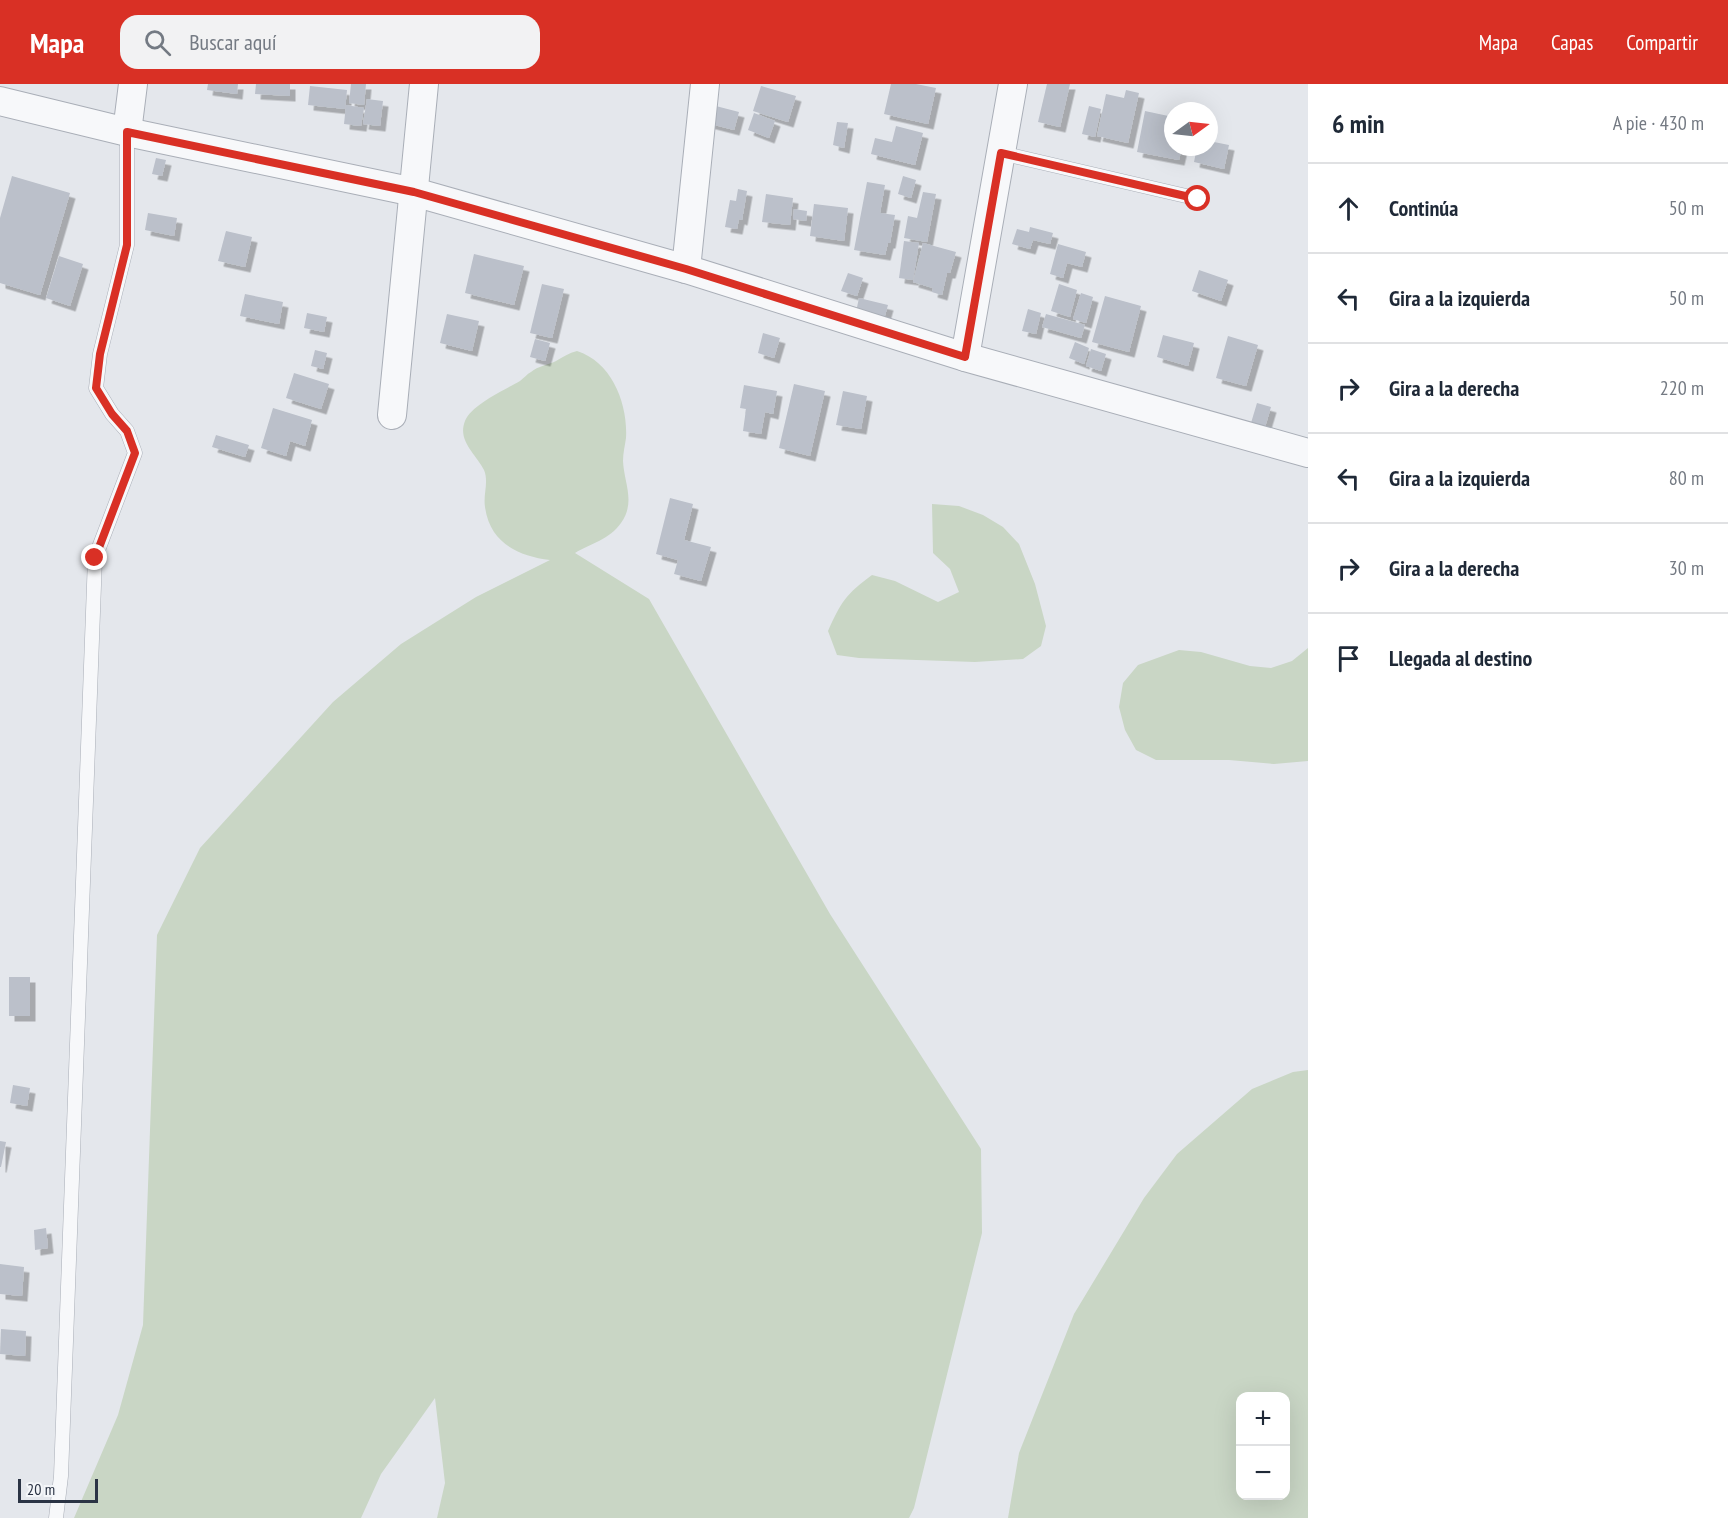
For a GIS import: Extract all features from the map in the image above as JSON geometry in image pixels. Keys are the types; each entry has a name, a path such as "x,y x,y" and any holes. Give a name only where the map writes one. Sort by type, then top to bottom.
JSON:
{"street":[{"path":"127,132 133,84"},
{"path":"392,416 424,84"},
{"path":"686,269 705,84"},
{"path":"965,357 1013,84"},
{"path":"0,101 127,132 414,192 686,269 965,357 1308,453"}],"lane":[{"path":"56,1518 61,1476 95,558 135,453 127,431 112,414 96,388 100,354 127,245 127,132"},
{"path":"1001,153 1198,199"}],"green space":[{"path":"577,351 600,364 621,398 626,425 623,461 628,508 616,529 606,537 575,553 649,599 830,914 981,1149 982,1233 914,1508 909,1518 437,1518 445,1483 435,1398 381,1474 361,1518 74,1518 118,1415 143,1325 157,935 200,848 333,702 401,644 476,597 550,560 517,551 499,539 493,530 485,507 484,470 465,441 463,428 469,415 481,403 520,381 537,368"},
{"path":"932,504 959,506 983,515 1003,527 1019,544 1035,584 1046,626 1041,646 1023,659 975,662 859,658 837,655 828,631 845,599 872,575 895,581 938,602 959,592 950,569 933,553"},
{"path":"1308,648 1308,761 1274,764 1229,760 1156,760 1136,750 1125,730 1119,707 1123,683 1138,665 1179,650 1201,652 1250,666 1271,668 1292,661"},
{"path":"1308,1070 1308,1518 1008,1518 1019,1453 1074,1314 1144,1198 1177,1154 1252,1089 1293,1072"}],"building":[{"path":"208,84 238,84 237,94 207,90"},
{"path":"256,84 290,84 290,96 255,94"},
{"path":"351,84 366,84 364,105 349,103"},
{"path":"891,84 916,84 936,88 928,124 884,114"},
{"path":"1047,84 1070,84 1060,127 1038,122"},
{"path":"310,86 347,90 345,109 308,105"},
{"path":"761,86 796,96 788,122 753,111"},
{"path":"1126,90 1139,93 1128,143 1097,136 1106,94 1124,98"},
{"path":"367,99 383,101 380,126 363,124"},
{"path":"346,105 364,108 361,126 344,124"},
{"path":"712,105 739,112 734,130 707,123"},
{"path":"1089,106 1101,109 1095,137 1082,134"},
{"path":"1145,111 1164,115 1164,156 1180,156 1179,160 1137,152"},
{"path":"754,113 775,121 769,138 748,130"},
{"path":"837,122 848,123 844,148 833,145"},
{"path":"896,126 923,133 915,165 871,154 875,138 892,142"},
{"path":"1218,143 1229,145 1224,169 1194,162 1195,156 1218,156"},
{"path":"156,158 166,160 162,176 152,174"},
{"path":"12,176 70,193 40,295 0,283 0,218"},
{"path":"903,176 916,180 911,198 898,194"},
{"path":"867,182 885,185 880,213 895,215 890,243 888,243 885,255 854,250"},
{"path":"738,189 747,191 742,220 739,219 737,229 725,227 730,200 736,201"},
{"path":"923,192 936,194 927,242 904,238 908,216 917,218"},
{"path":"766,194 793,198 790,225 762,222"},
{"path":"814,204 848,208 844,241 810,236"},
{"path":"794,209 807,211 806,221 793,219"},
{"path":"148,213 177,218 174,236 145,230"},
{"path":"1030,227 1053,233 1050,244 1033,240 1030,249 1012,244 1017,229 1029,232"},
{"path":"226,231 252,237 245,267 218,261"},
{"path":"904,241 919,243 913,280 899,278"},
{"path":"923,243 956,252 950,273 947,273 942,295 932,292 933,288 913,282"},
{"path":"1058,244 1086,252 1082,267 1067,263 1063,278 1050,274"},
{"path":"474,254 524,266 514,305 465,293"},
{"path":"59,256 83,264 70,306 46,298"},
{"path":"1199,270 1228,280 1221,301 1192,291"},
{"path":"848,273 863,278 857,296 841,291"},
{"path":"542,284 564,289 552,338 530,333"},
{"path":"1059,284 1077,290 1070,317 1051,311"},
{"path":"1081,293 1093,297 1086,323 1073,319"},
{"path":"245,294 283,302 279,324 240,316"},
{"path":"1105,296 1141,306 1129,352 1092,342"},
{"path":"859,298 888,305 884,319 856,312"},
{"path":"1028,309 1041,313 1036,334 1022,331"},
{"path":"307,313 327,317 324,332 304,328"},
{"path":"447,314 479,321 472,351 440,343"},
{"path":"1046,314 1085,325 1081,338 1042,327"},
{"path":"763,333 780,338 774,358 758,353"},
{"path":"1163,335 1194,343 1188,366 1157,357"},
{"path":"1228,336 1258,345 1246,386 1216,378"},
{"path":"535,339 550,343 545,361 530,357"},
{"path":"1075,342 1089,348 1084,364 1069,358"},
{"path":"1091,349 1106,354 1101,371 1086,366"},
{"path":"315,350 327,353 323,369 311,366"},
{"path":"294,373 329,384 321,409 286,398"},
{"path":"794,384 825,391 810,456 779,448"},
{"path":"744,385 777,391 773,414 765,412 761,434 743,431 746,409 740,408"},
{"path":"843,391 867,396 861,429 836,425"},
{"path":"1257,403 1271,407 1265,427 1251,423"},
{"path":"273,408 312,420 305,446 290,441 286,456 261,448"},
{"path":"216,435 249,445 245,457 212,447"},
{"path":"670,498 693,504 684,540 711,547 701,581 674,574 678,560 656,554"},
{"path":"9,977 30,977 30,1016 9,1016"},
{"path":"13,1085 30,1088 27,1106 10,1103"},
{"path":"0,1141 6,1142 1,1167 0,1167"},
{"path":"46,1228 48,1248 35,1250 34,1230"},
{"path":"0,1264 24,1267 22,1296 0,1294"},
{"path":"1,1329 26,1331 25,1356 0,1354"}],"route":[{"path":"95,558 135,453 127,431 112,414 96,388 100,354 127,245 127,132 414,192 686,269 965,357 1001,153 1198,199"}]}
